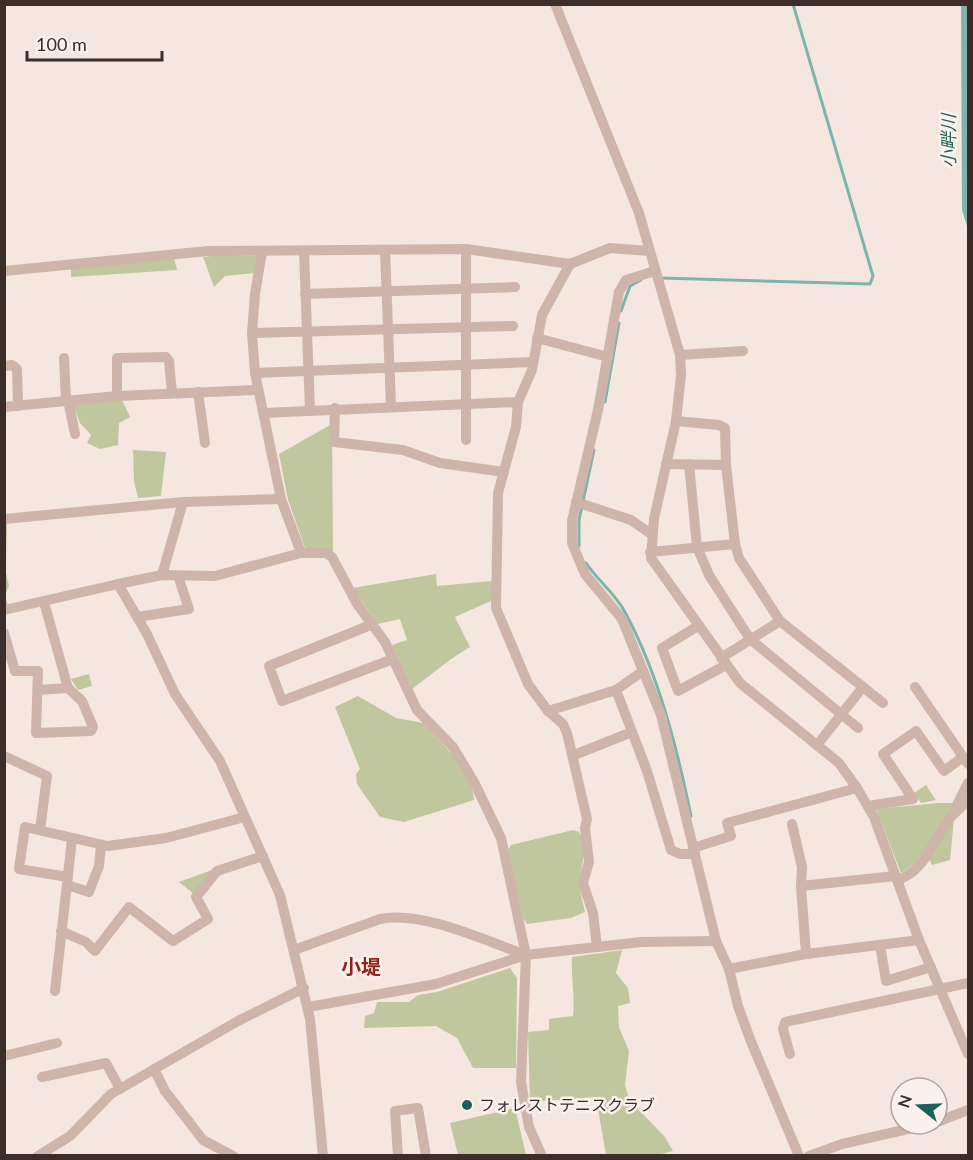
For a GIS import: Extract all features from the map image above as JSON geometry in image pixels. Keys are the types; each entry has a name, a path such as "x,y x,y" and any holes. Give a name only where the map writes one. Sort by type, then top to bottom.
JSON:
{"street":[{"path":"555,4 608,131 639,213 680,355 681,375 676,421 651,534 650,552 656,566 740,683 839,763 858,788 868,806 919,940 969,1054"},
{"path":"4,271 207,250 304,252 466,249 543,262 570,264 610,248 649,251"},
{"path":"466,249 466,440"},
{"path":"385,250 386,330 391,406"},
{"path":"262,252 255,294 252,333 257,390 281,499 301,553"},
{"path":"304,252 310,410"},
{"path":"570,264 542,315 533,362 518,402 516,427 498,493 496,608 528,684 548,711 563,724 574,755 587,819 585,828 589,862 583,883 593,913 597,947"},
{"path":"655,271 626,280 619,292 572,543 585,574 618,612 661,715 716,940 729,969 738,1006 799,1155"},
{"path":"305,294 515,288"},
{"path":"252,333 513,326"},
{"path":"537,338 608,357"},
{"path":"680,355 691,352 743,351"},
{"path":"117,396 117,358 166,357 169,361 172,393"},
{"path":"64,358 67,400 75,434"},
{"path":"255,373 533,362"},
{"path":"4,366 12,365 17,369 18,406"},
{"path":"4,407 117,396 257,390"},
{"path":"198,392 205,443"},
{"path":"263,412 518,402"},
{"path":"335,408 334,442 403,450 440,463 504,472"},
{"path":"676,421 723,426 726,432 726,465 735,544 739,558 780,621 883,703"},
{"path":"666,464 726,465"},
{"path":"689,464 697,547 709,575 750,639 858,728"},
{"path":"4,519 183,501 281,499"},
{"path":"162,575 183,501"},
{"path":"580,503 631,520 651,534"},
{"path":"650,552 735,544"},
{"path":"4,610 162,575 215,576 301,553 329,554 357,604 373,624 393,659 417,710 453,747 494,820 506,856 526,955 521,1082 529,1127 542,1155"},
{"path":"137,617 189,609 178,576"},
{"path":"118,584 175,694 220,761 280,895 308,1006 315,1049 324,1155"},
{"path":"4,633 15,671 38,671 36,733 91,731 93,727 82,701 68,688 44,602"},
{"path":"698,626 662,648 678,691 723,662 750,639 780,621"},
{"path":"373,624 269,666 282,701 393,659"},
{"path":"548,711 616,690 643,671"},
{"path":"817,745 863,687"},
{"path":"868,806 913,799 883,754 916,731 944,771 966,761 915,687"},
{"path":"38,690 68,688"},
{"path":"616,690 651,783 671,850 680,854 694,851 731,836 727,823 858,788"},
{"path":"574,755 632,732"},
{"path":"4,756 47,776 40,830"},
{"path":"801,886 906,878 934,845 969,783"},
{"path":"950,817 969,801"},
{"path":"101,845 99,866 89,892 67,881 19,869 25,827 101,845 118,846 166,838 245,817"},
{"path":"792,824 802,867 801,886 806,954"},
{"path":"55,991 72,839"},
{"path":"61,931 86,942 95,951 129,907 173,941 208,919 196,897 217,871 263,856"},
{"path":"294,950 394,916 443,927 526,955"},
{"path":"308,1006 436,984 526,955 640,942 716,940"},
{"path":"729,969 806,954 919,940"},
{"path":"880,945 886,981 931,967"},
{"path":"790,1054 783,1029 785,1022 969,982"},
{"path":"43,1155 70,1136 111,1094 274,1001 304,988"},
{"path":"4,1056 57,1043"},
{"path":"42,1077 106,1063 120,1089"},
{"path":"154,1069 165,1091 203,1140 233,1155"},
{"path":"398,1155 395,1111 418,1108 426,1155"},
{"path":"949,1118 969,1110"},
{"path":"808,1155 842,1144 889,1133"}],"green space":[{"path":"256,256 258,260 255,273 225,276 214,287 203,257"},
{"path":"174,258 177,270 71,277 71,268"},
{"path":"122,400 130,417 119,423 118,445 100,449 87,443 91,435 80,423 72,402"},
{"path":"332,424 333,551 305,548 288,500 279,454"},
{"path":"133,450 166,452 161,496 138,498 134,482"},
{"path":"5,522 7,522 6,572 9,586 5,596"},
{"path":"436,574 437,586 492,581 493,600 455,617 470,647 412,689 392,645 407,640 400,619 378,624 352,588"},
{"path":"89,674 92,686 78,690 71,679"},
{"path":"358,696 396,718 423,723 462,769 472,789 474,800 404,822 380,817 357,784 356,774 360,769 335,707"},
{"path":"926,785 936,800 921,803 914,793"},
{"path":"954,803 926,851 901,873 876,809"},
{"path":"954,819 950,860 932,865 929,859"},
{"path":"573,830 579,832 583,845 580,884 585,912 571,918 527,924 523,918 508,850 511,845"},
{"path":"212,870 194,894 179,882"},
{"path":"622,950 616,973 628,988 630,1003 618,1006 619,1027 629,1051 625,1085 630,1101 664,1136 673,1151 658,1155 606,1155 596,1097 530,1102 528,1032 549,1030 549,1019 573,1016 572,957"},
{"path":"510,968 517,978 516,1068 473,1068 457,1038 436,1026 364,1028 365,1016 374,1013 377,1002 409,1002 418,995 437,992"},
{"path":"515,1108 526,1155 458,1155 450,1123"}],"water":[{"path":"961,5 968,5 968,229 962,210"}],"waterway":[{"path":"661,278 870,284 873,276 793,4"},
{"path":"621,311 630,286 641,280"},
{"path":"605,402 619,323"},
{"path":"579,546 579,520 594,450"},
{"path":"586,563 622,607 648,662 666,713 691,816"}],"place":[{"name":"フォレストテニスクラブ","path":"467,1105"}],"district":[{"name":"小堤","path":"361,967"}],"water label":[{"name":"小畔川","path":"949,141"}]}
